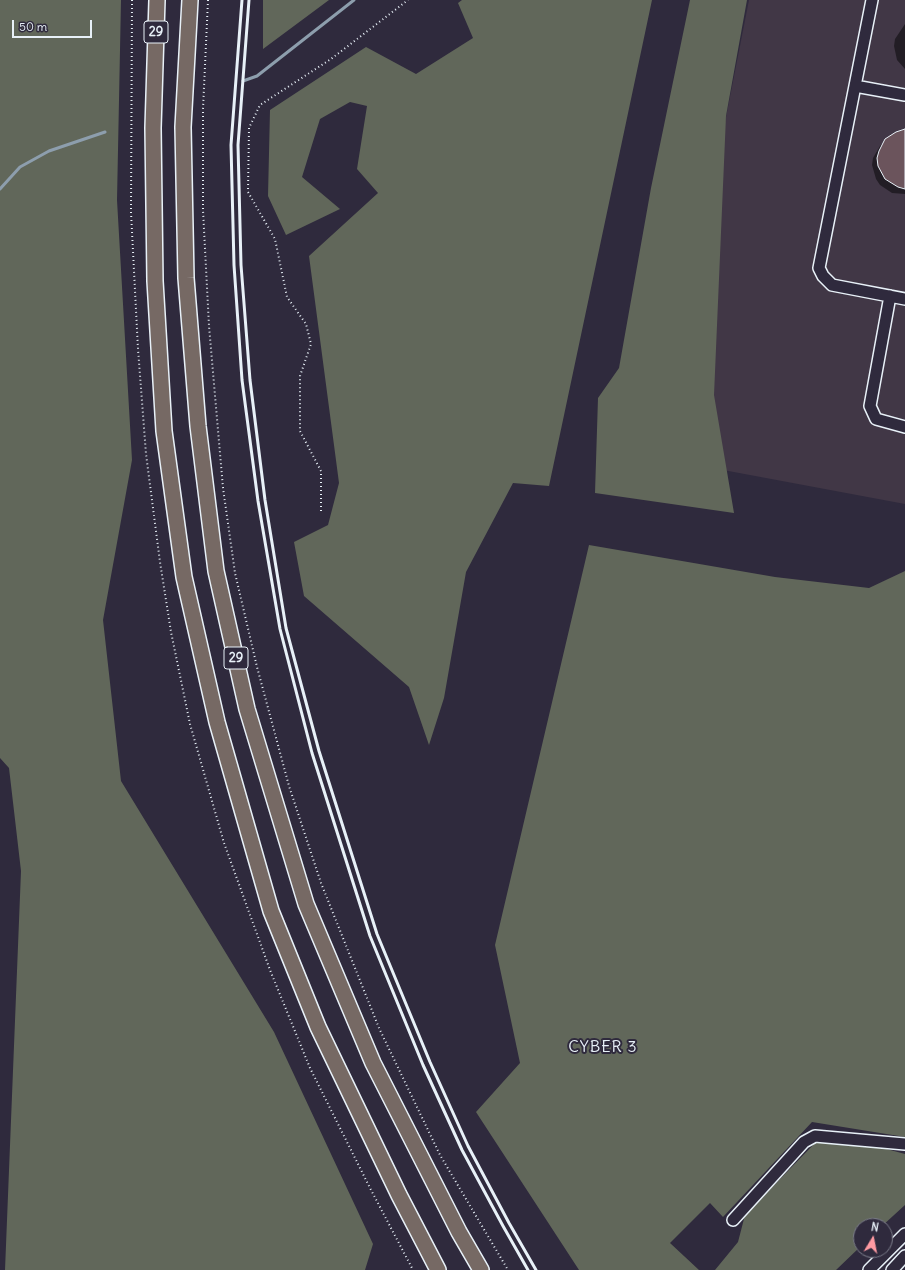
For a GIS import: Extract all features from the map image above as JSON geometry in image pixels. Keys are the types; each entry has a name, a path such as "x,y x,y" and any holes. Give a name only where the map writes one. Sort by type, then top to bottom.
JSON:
{"highway":[{"name":"29","path":"156,0 153,128 155,281 164,431 184,577 217,722 271,911 318,1028 398,1196 438,1270"},
{"name":"29","path":"190,0 183,127 186,278 198,426 216,570 247,709 309,911 373,1063 459,1232 481,1270"}],"street":[{"path":"872,0 819,268 823,276 832,285 905,299"},
{"path":"855,86 905,95"},
{"path":"890,296 870,406 876,419 905,427"},
{"path":"733,1220 804,1142 815,1136 905,1144"},
{"path":"869,1270 905,1234"},
{"path":"892,1270 905,1256"}],"path":[{"path":"132,0 132,212 135,285"},
{"path":"208,0 203,109 203,210 208,319 224,488 236,581 289,786 321,883 379,1028 440,1155 508,1270"},
{"path":"321,511 321,471 300,431 300,376 311,344 306,324 287,297 275,239 248,192 249,128 260,105 331,59 408,0"}],"shaded area":[{"path":"749,0 905,0 905,504 659,458"}],"green space":[{"path":"0,0 121,0 117,200 132,460 103,620 121,781 274,1032 373,1244 365,1270 5,1270 21,871 9,768 0,758"},
{"path":"263,0 329,0 263,49"},
{"path":"462,0 652,0 549,486 513,483 466,572 444,698 429,745 409,687 304,596 294,542 328,525 339,483 309,256 378,193 357,169 367,106 350,102 320,119 302,177 340,209 286,235 268,196 270,110 366,47 416,74 473,38 458,3"},
{"path":"690,0 747,0 726,116 714,395 734,513 595,493 598,398 619,368 651,188"},
{"path":"589,545 775,577 869,588 905,571 905,1137 812,1122 723,1217 710,1203 670,1243 699,1270 579,1270 476,1112 520,1063 495,945"},
{"path":"817,1141 861,1142 905,1154 905,1205 891,1218 853,1218 853,1254 836,1270 715,1270 738,1242 745,1215"}],"building":[{"path":"905,129 905,189 898,187 885,179 878,166 877,158 885,139 896,132"}],"waterway":[{"path":"243,81 257,76 354,0"},
{"path":"0,189 20,167 49,151 105,132"}],"railway":[{"path":"242,0 231,145 234,265 242,380 258,501 280,629 312,753 370,936 423,1065 462,1150 528,1270"},
{"path":"249,0 238,145 241,265 250,380 265,500 286,628 319,751 377,934 430,1062 468,1146 536,1270"}],"district":[{"name":"CYBER 3","path":"603,1047"}]}
